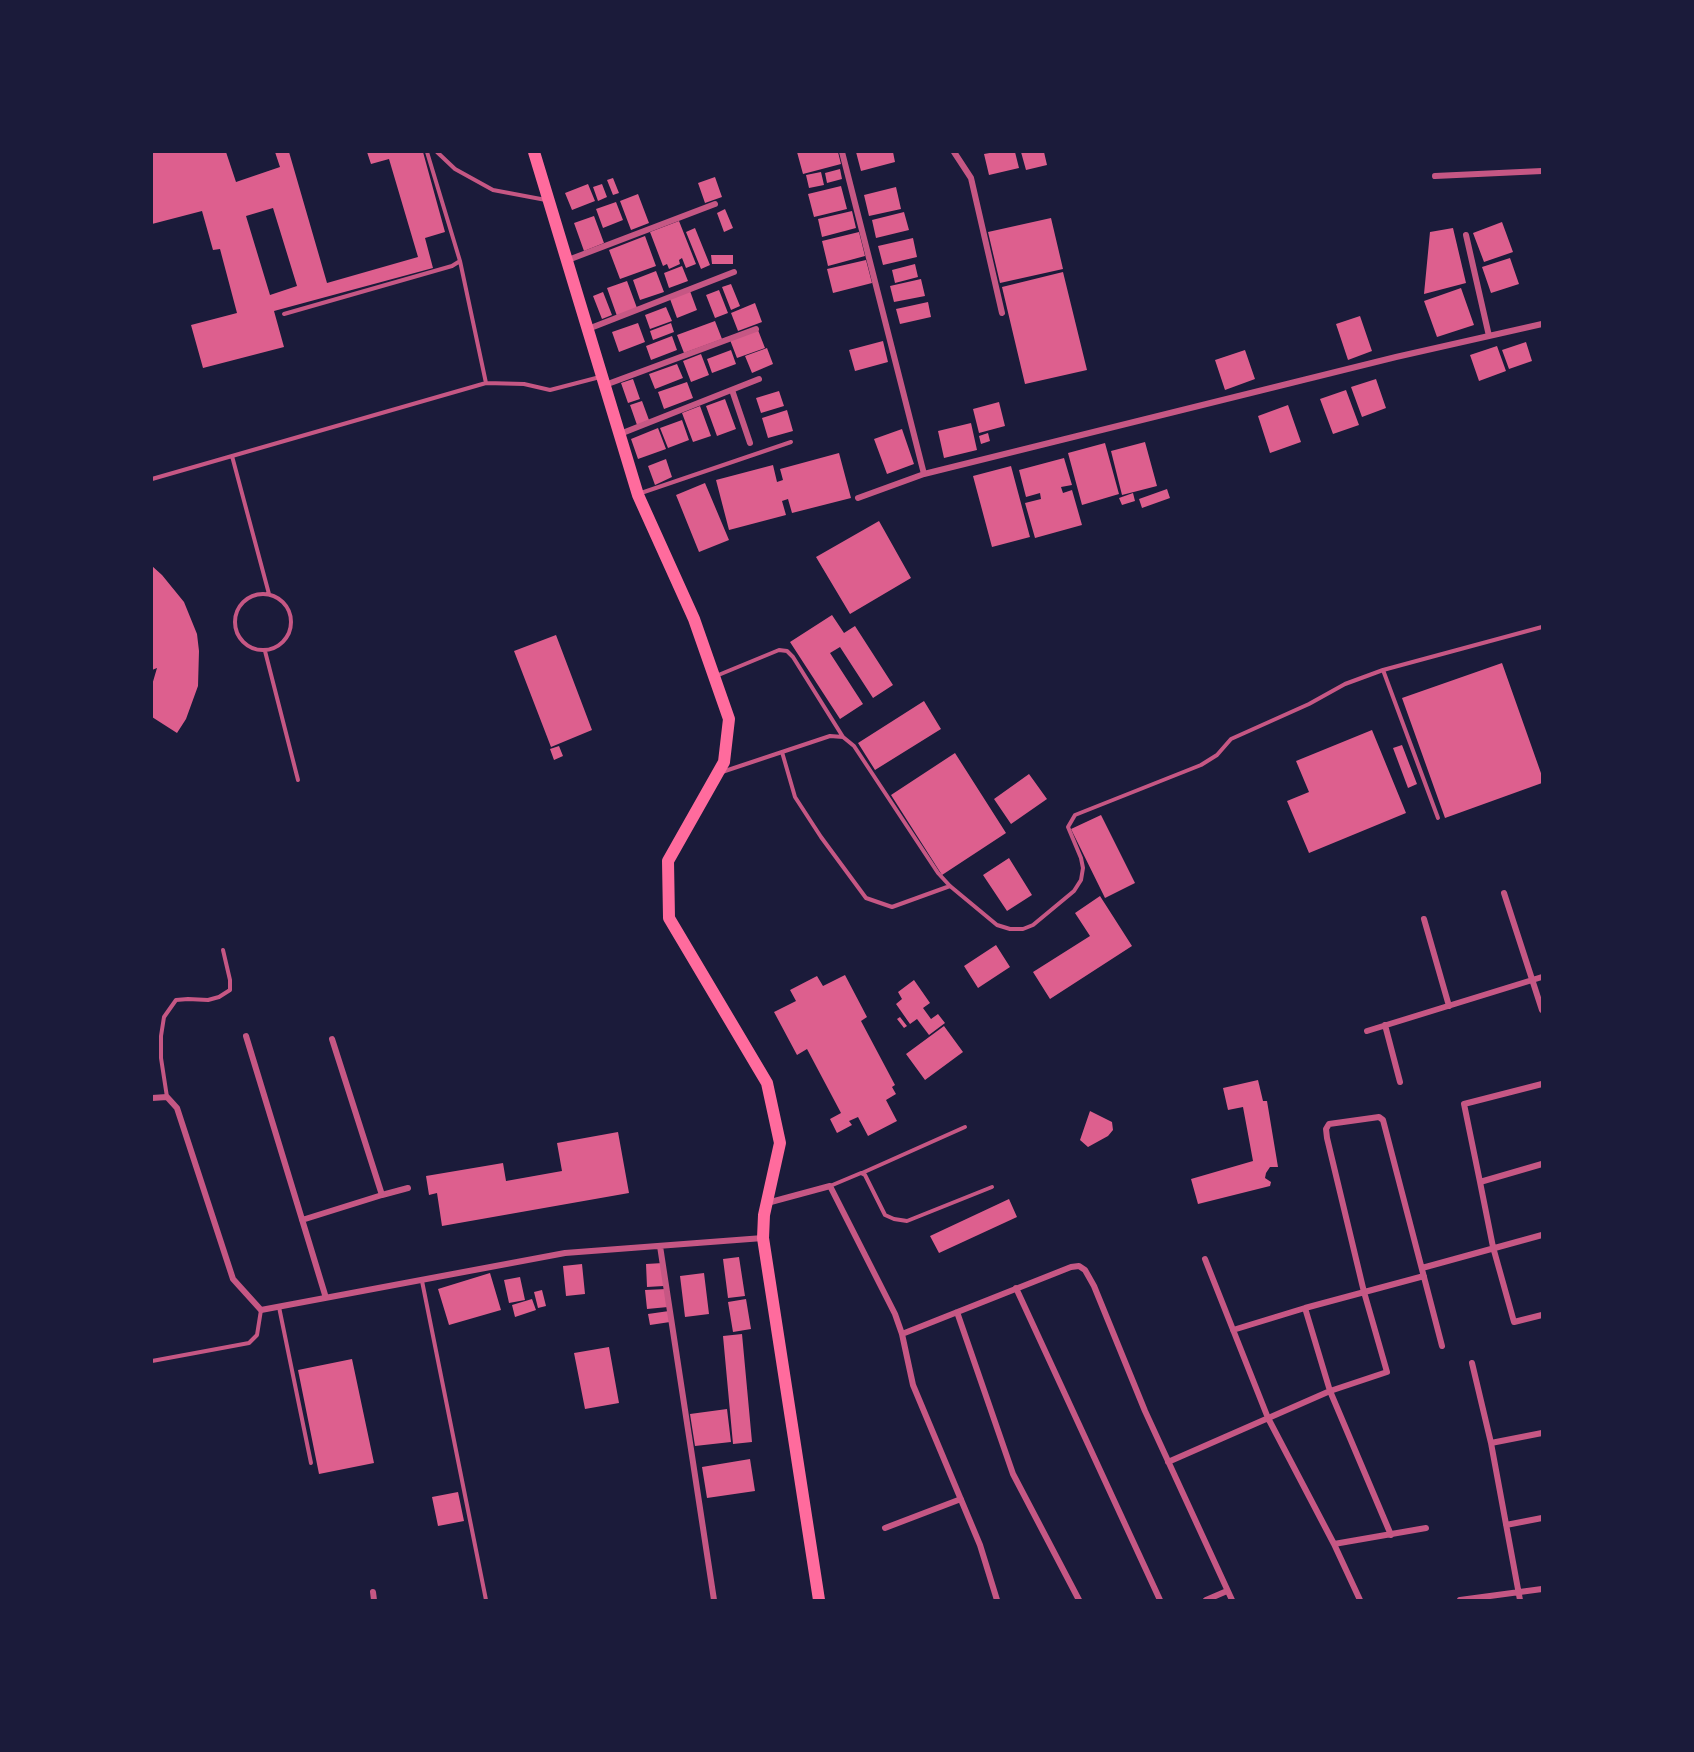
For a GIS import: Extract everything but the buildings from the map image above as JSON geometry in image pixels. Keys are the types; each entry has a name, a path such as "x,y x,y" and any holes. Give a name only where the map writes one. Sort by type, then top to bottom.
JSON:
{"main road":[{"path":"534,152 638,495 694,619 729,719 724,762 668,861 669,918 767,1083 780,1143 767,1203 763,1238 819,1600"}],"street":[{"path":"842,152 924,474"},
{"path":"954,152 971,178 1002,313"},
{"path":"1435,176 1542,171"},
{"path":"568,260 715,204"},
{"path":"1466,235 1489,336"},
{"path":"588,329 734,272"},
{"path":"858,498 924,474 1396,357 1542,324"},
{"path":"604,381 756,329"},
{"path":"620,434 759,379"},
{"path":"732,390 750,443"},
{"path":"1504,893 1534,979 1542,1010"},
{"path":"1424,919 1449,1006"},
{"path":"1367,1031 1542,977"},
{"path":"1385,1025 1400,1082"},
{"path":"246,1036 327,1298"},
{"path":"332,1039 382,1195"},
{"path":"1542,1084 1464,1104 1493,1247 1514,1322 1542,1315"},
{"path":"152,1098 166,1096 177,1108 233,1278 261,1310 565,1253 763,1238"},
{"path":"1168,1462 1330,1391 1387,1372 1364,1292 1327,1138 1326,1129 1329,1124 1379,1116 1383,1120 1442,1346"},
{"path":"1480,1182 1542,1164"},
{"path":"767,1203 830,1185 895,1314 902,1334 913,1385 980,1545 997,1600"},
{"path":"302,1220 408,1188"},
{"path":"1422,1268 1542,1235"},
{"path":"660,1246 714,1600"},
{"path":"1205,1259 1268,1418 1334,1544 1360,1600"},
{"path":"902,1334 1071,1267 1079,1266 1085,1270 1094,1286 1145,1411 1232,1600"},
{"path":"1233,1330 1424,1276"},
{"path":"1016,1288 1160,1600"},
{"path":"1305,1308 1330,1391 1390,1536"},
{"path":"957,1312 1013,1474 1079,1600"},
{"path":"1472,1362 1491,1443 1520,1600"},
{"path":"1491,1443 1542,1433"},
{"path":"885,1528 961,1499"},
{"path":"1506,1525 1542,1518"},
{"path":"1334,1544 1426,1528"},
{"path":"1460,1600 1542,1589"},
{"path":"1206,1600 1227,1591"},
{"path":"372,1592 374,1600"}],"lane":[{"path":"427,152 460,261 486,383"},
{"path":"437,152 454,169 494,190 549,201"},
{"path":"284,314 452,266 460,261"},
{"path":"152,479 486,383 524,384 550,390 604,381"},
{"path":"638,495 791,442"},
{"path":"232,456 268,594"},
{"path":"259,594 268,594 285,603 292,620 288,638 265,651 247,646 240,639 236,630 235,620 242,603 259,594"},
{"path":"715,676 779,650 787,651 843,737 854,746 939,873 950,886 997,925 1010,929 1034,925 1074,891 1081,880 1083,868 1081,858 1068,827 1075,815 1202,765 1218,755 1231,739 1309,704 1346,684 1383,670 1542,627"},
{"path":"265,651 298,780"},
{"path":"1383,670 1438,818"},
{"path":"718,773 830,736 843,737"},
{"path":"782,752 795,797 866,898 892,907 950,886"},
{"path":"166,1096 161,1058 164,1017 176,1000 208,1000 219,997 230,990 223,950"},
{"path":"830,1185 965,1126"},
{"path":"861,1173 865,1175 885,1215 900,1221 907,1221 992,1186"},
{"path":"422,1281 486,1600"},
{"path":"278,1306 311,1463"},
{"path":"152,1361 249,1342 257,1335 261,1310"}]}
